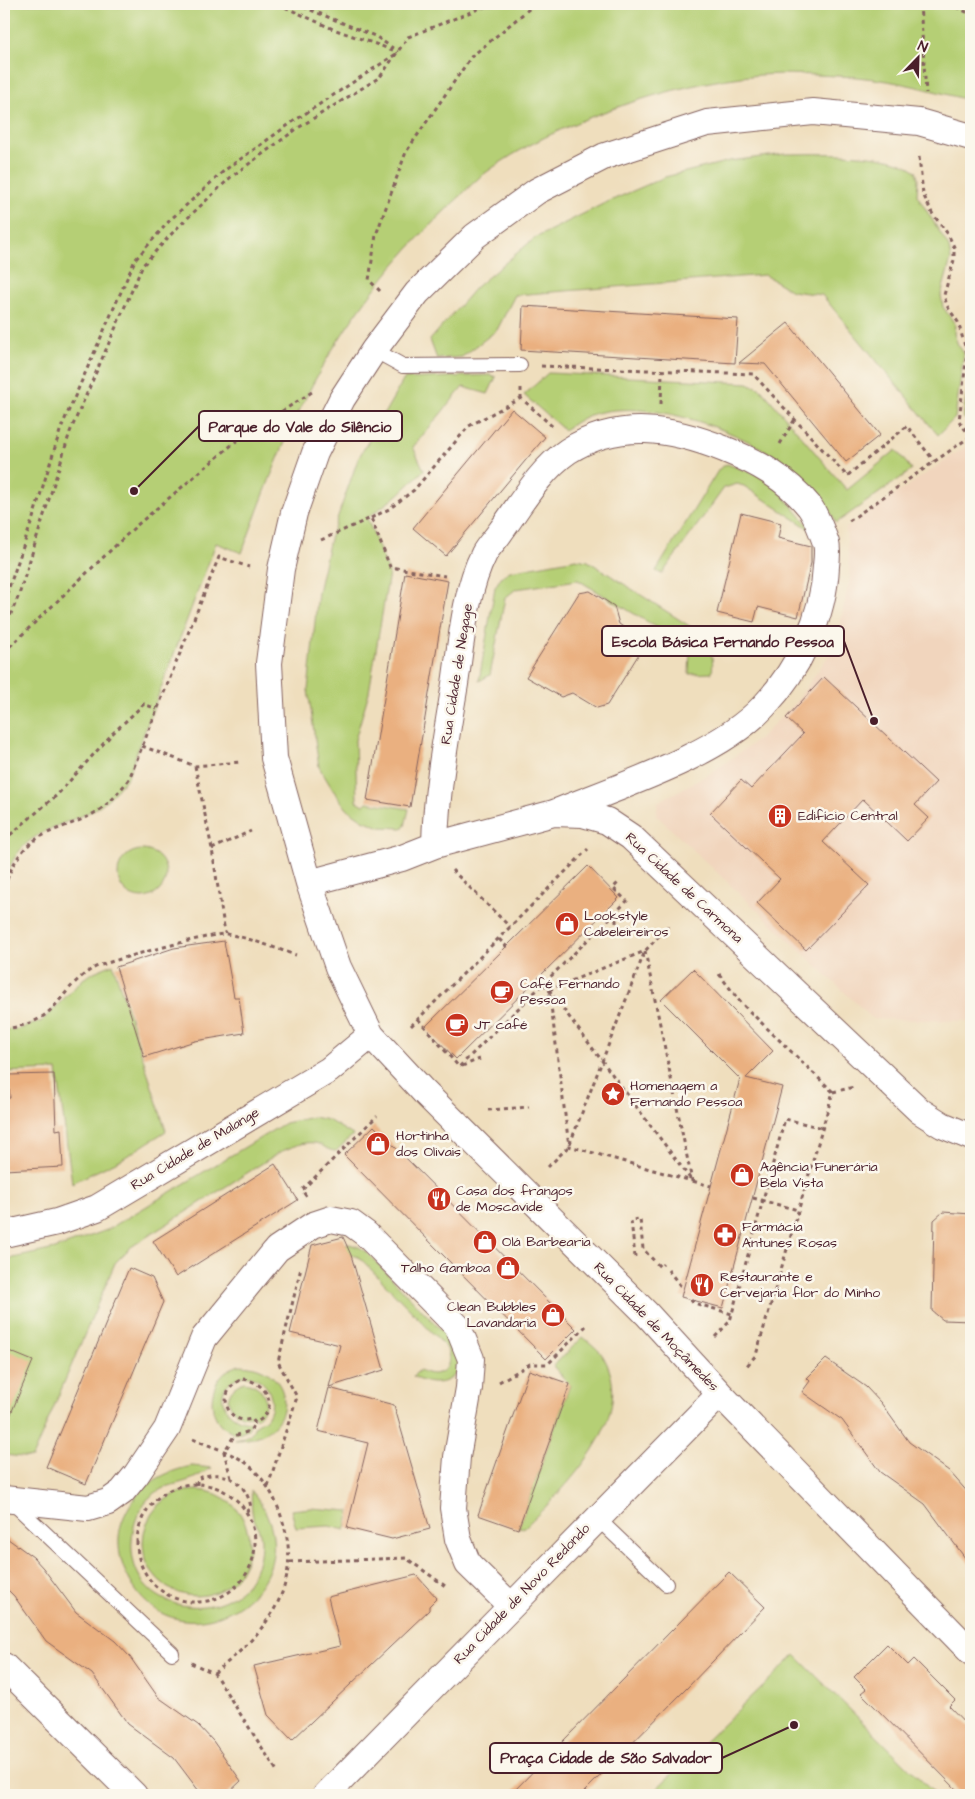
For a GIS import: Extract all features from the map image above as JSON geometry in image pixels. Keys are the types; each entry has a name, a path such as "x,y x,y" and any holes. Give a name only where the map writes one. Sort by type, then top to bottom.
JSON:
{"street":[{"name":"Rua Cidade de Moçâmedes","path":"971,137 919,122 813,112 707,123 605,156 537,191 475,236 417,293 374,350 342,399 315,453 294,514 281,569 269,663 274,758 309,883 338,967 371,1035 431,1099 647,1314 720,1394 971,1652"},
{"name":"Rua Cidade de Negage","path":"435,845 435,810 467,606 484,554 546,473 567,452 594,439 623,430 658,429 692,436 735,453 782,478 811,508 827,546 823,594 812,630 790,675 763,708 731,734 688,758 554,813"},
{"name":"Rua Cidade de Carmona","path":"309,883 402,858 435,845 554,813 583,814 607,821 631,837 920,1111 942,1125 971,1136"},
{"name":"Rua Cidade de Malange","path":"4,1234 57,1222 97,1208 330,1070 371,1035"},
{"path":"7,1499 88,1508 108,1502 122,1492 136,1475 167,1429 204,1338 277,1249 313,1225 331,1219 351,1223 366,1234 458,1327 471,1359 469,1388 457,1457 453,1508 458,1539 468,1564 511,1606"},
{"name":"Rua Cidade de Novo Redondo","path":"326,1795 597,1518 638,1480 720,1394"},
{"path":"4,1666 134,1795"}],"lane":[{"path":"374,350 403,366 520,365"},
{"path":"7,1499 172,1653"},
{"path":"597,1518 666,1584"}],"path":[{"path":"278,4 333,29 398,52"},
{"path":"296,4 375,36 398,52"},
{"path":"4,630 22,585 70,432 143,265 176,229 231,177 298,128 380,77 408,37 491,4"},
{"path":"380,291 368,280 376,234 406,152 471,57 535,4"},
{"path":"920,4 926,93"},
{"path":"949,4 971,14"},
{"path":"4,602 61,428 135,260 170,220 225,170 398,52"},
{"path":"856,516 971,436 960,421 967,353 958,322 947,306 944,295 954,260 954,247 948,234 932,213 923,194 919,157"},
{"path":"520,365 662,372 753,374 847,476 907,426 934,461"},
{"path":"661,407 662,372"},
{"path":"4,652 136,526 232,445 316,390"},
{"path":"321,540 389,509 414,490 469,426 521,398 555,429"},
{"path":"775,451 795,419"},
{"path":"371,518 390,567 448,576"},
{"path":"4,887 6,878 19,856 30,843 48,832 96,813 115,798 129,779 219,557 249,567"},
{"path":"4,840 57,795 113,733 144,704 157,709"},
{"path":"142,746 195,766 240,762"},
{"path":"195,766 212,849 225,933"},
{"path":"212,849 251,831"},
{"path":"411,1026 588,849"},
{"path":"450,868 510,927"},
{"path":"459,1067 627,901 613,888 620,881"},
{"path":"616,912 616,923"},
{"path":"548,1167 569,1146 645,951 668,926"},
{"path":"4,1028 30,1024 41,1019 81,978 98,966 111,961 225,933 296,955"},
{"path":"498,939 507,947"},
{"path":"549,990 645,951"},
{"path":"645,951 692,1181"},
{"path":"719,974 741,1002 833,1092"},
{"path":"538,978 549,990 692,1181"},
{"path":"549,990 569,1146"},
{"path":"418,1019 459,1067"},
{"path":"459,1067 480,1059"},
{"path":"833,1092 857,1086"},
{"path":"745,1368 756,1355 833,1092"},
{"path":"488,1110 529,1107"},
{"path":"307,1198 302,1190 377,1116"},
{"path":"715,1337 730,1321 785,1119 823,1128"},
{"path":"569,1146 711,1186"},
{"path":"752,1198 798,1210"},
{"path":"635,1257 631,1220 640,1220 643,1249 660,1267 663,1264"},
{"path":"268,1486 297,1397 278,1362 302,1262"},
{"path":"668,1270 683,1289"},
{"path":"691,1299 694,1303 732,1314"},
{"path":"497,1383 530,1364 548,1364 586,1326"},
{"path":"231,1478 224,1452 234,1436 250,1431 255,1423 266,1414 269,1405 268,1395 262,1386 254,1380 244,1379 234,1383 228,1390 225,1400 228,1409 240,1419 252,1419 255,1423"},
{"path":"193,1439 224,1452 250,1466 268,1486 286,1531 290,1562 282,1596 264,1626 240,1653 214,1673"},
{"path":"197,1485 197,1479 212,1474 221,1474 231,1478 247,1493 251,1508 245,1512"},
{"path":"197,1485 215,1488 230,1496 251,1521 255,1538 254,1554 249,1570 239,1584 226,1594 202,1601 177,1599 162,1592 150,1580 141,1566 137,1549 138,1533 143,1517 153,1503 166,1492 182,1486 197,1485"},
{"path":"290,1562 406,1558 451,1590"},
{"path":"192,1664 214,1673 277,1771"}],"shaded area":[{"path":"971,443 971,1021 873,1019 656,815 658,802 709,774 758,740 796,702 827,658 840,624 850,578 846,528"}],"green space":[{"path":"4,4 971,4 971,101 905,84 855,77 780,74 727,79 654,96 579,122 512,155 480,177 434,221 400,258 367,298 338,340 312,385 290,431 242,553 216,543 127,778 98,807 42,833 24,846 13,860 4,882"},
{"path":"785,154 872,156 905,164 916,171 918,179 917,195 949,247 951,259 941,295 943,307 955,324 954,334 958,345 964,353 955,418 938,435 822,295 792,291 765,275 515,295 497,330 462,357 437,359 430,340 476,287 535,238 603,204 665,177 730,161"},
{"path":"548,373 748,383 761,389 847,490 896,450 912,470 836,523 816,491 788,465 736,435 705,424 674,415 644,410 615,410 587,416 564,430 524,395"},
{"path":"490,375 496,377 488,394 463,387 413,447 424,470 398,495 367,518 389,573 369,692 355,740 357,801 364,805 367,802 409,809 405,826 402,828 380,827 363,820 347,809 319,767 308,690 318,592 330,539 358,459 404,379"},
{"path":"967,391 971,392 971,419 963,418"},
{"path":"727,464 769,479 814,532 744,486 737,484 724,488 662,574 656,571 719,469"},
{"path":"576,559 588,561 694,629 709,649 713,666 712,673 689,674 690,651 686,645 578,580 516,589 505,598 490,675 479,681 495,587 502,576 510,571"},
{"path":"137,850 147,850 156,854 162,860 165,865 165,883 156,894 147,898 137,898 128,894 122,888 118,879 118,869 122,860 128,854"},
{"path":"113,964 166,1131 122,1159 72,1183 57,1070 4,1072 4,1030 19,1029 42,1021 83,979"},
{"path":"313,1117 328,1120 353,1135 336,1151 318,1144 306,1143 280,1152 131,1247 115,1263 32,1458 4,1455 4,1260 55,1249 107,1230 285,1123"},
{"path":"349,1244 359,1247 367,1253 452,1341 459,1360 458,1369 449,1380 435,1383 420,1380 413,1376 420,1370 433,1374 444,1370 449,1361 446,1347 359,1257 351,1255 345,1245"},
{"path":"583,1337 604,1358 612,1381 611,1405 604,1428 592,1451 559,1493 525,1527 518,1529 570,1385 553,1366"},
{"path":"239,1365 259,1369 273,1377 281,1389 284,1403 280,1417 271,1428 256,1437 235,1440 248,1435 256,1425 267,1418 272,1401 270,1393 261,1381 254,1377 239,1377 230,1382 225,1389 224,1403 227,1410 233,1416 251,1422 248,1429 236,1434 222,1426 214,1413 212,1398 220,1377 225,1372"},
{"path":"244,1382 257,1387 264,1396 264,1407 256,1419 254,1415 241,1416 238,1414 228,1400 233,1389"},
{"path":"192,1466 212,1468 192,1479 169,1486 154,1494 141,1508 137,1518 132,1540 136,1569 150,1589 170,1602 195,1606 219,1603 240,1591 255,1570 261,1541 252,1512 251,1490 271,1525 272,1558 260,1586 238,1607 209,1619 179,1619 150,1606 128,1577 122,1564 119,1550 120,1529 133,1500 158,1478"},
{"path":"196,1490 216,1494 233,1506 245,1523 249,1543 245,1563 233,1580 216,1592 196,1596 176,1592 159,1580 147,1563 143,1543 147,1523 159,1506 176,1494"},
{"path":"311,1508 350,1511 345,1530 329,1526 296,1528 291,1510"},
{"path":"795,1655 936,1795 650,1795"}],"building":[{"path":"523,306 738,319 735,363 521,350"},
{"path":"788,323 880,435 846,462 765,364 739,363"},
{"path":"512,409 545,437 446,556 413,528"},
{"path":"741,513 781,523 778,538 811,546 811,563 798,617 758,607 754,622 717,613"},
{"path":"405,573 448,581 410,807 367,800"},
{"path":"590,591 614,606 619,624 639,638 642,649 607,705 597,708 572,693 561,697 526,677 579,593"},
{"name":"Edifício Central","path":"824,677 936,782 915,805 929,818 907,841 863,799 823,842 869,885 806,950 757,903 780,879 710,813 741,780 751,789 803,734 786,718"},
{"path":"588,866 619,898 456,1059 425,1027"},
{"path":"224,941 234,997 239,997 244,1033 195,1041 144,1057 116,967 174,948"},
{"path":"693,969 773,1051 746,1078 782,1087 723,1308 681,1297 740,1079 661,1000"},
{"path":"54,1074 56,1130 61,1129 63,1167 4,1170 4,1099 10,1098 8,1075"},
{"path":"374,1126 576,1329 546,1359 344,1155"},
{"path":"275,1164 298,1200 176,1277 153,1241"},
{"path":"943,1212 971,1214 971,1321 943,1320 932,1311 934,1220"},
{"path":"343,1237 351,1255 384,1370 329,1387 340,1345 290,1333 312,1245"},
{"path":"129,1268 152,1278 163,1302 86,1484 46,1467"},
{"path":"4,1349 33,1361 4,1430"},
{"path":"826,1359 866,1387 881,1403 909,1442 949,1471 971,1496 971,1566 925,1504 880,1472 842,1420 802,1392 810,1381 807,1378"},
{"path":"529,1370 570,1384 518,1529 478,1515"},
{"path":"329,1388 394,1405 430,1529 392,1539 347,1528 368,1443 318,1431"},
{"path":"4,1536 33,1557 76,1612 115,1641 130,1657 158,1697 198,1725 213,1741 241,1781 226,1795 202,1795 174,1758 128,1724 92,1674 46,1641 14,1596 4,1586"},
{"path":"729,1572 765,1607 687,1688 581,1795 510,1795"},
{"path":"416,1575 437,1598 429,1606 429,1610 292,1740 268,1715 254,1666 340,1646 328,1597"},
{"path":"887,1644 908,1665 914,1659 955,1700 949,1706 971,1729 971,1795 962,1795 861,1693 866,1689 854,1677"}],"place":[{"name":"Parque do Vale do Silêncio","path":"134,491"},
{"name":"Escola Básica Fernando Pessoa","path":"874,721"},
{"name":"Edifício Central","path":"780,816"},
{"name":"Lookstyle Cabeleireiros","path":"567,924"},
{"name":"Café Fernando Pessoa","path":"502,992"},
{"name":"JT café","path":"457,1025"},
{"name":"Homenagem a Fernando Pessoa","path":"613,1094"},
{"name":"Hortinha dos Olivais","path":"378,1144"},
{"name":"Agência Funerária Bela Vista","path":"742,1175"},
{"name":"Casa dos frangos de Moscavide","path":"439,1199"},
{"name":"Farmácia Antunes Rosas","path":"725,1235"},
{"name":"Olá Barbearia","path":"485,1242"},
{"name":"Talho Gamboa","path":"508,1268"},
{"name":"Restaurante e Cervejaria flor do Minho","path":"702,1285"},
{"name":"Clean Bubbles Lavandaria","path":"553,1315"},
{"name":"Praça Cidade de São Salvador","path":"794,1725"}]}
